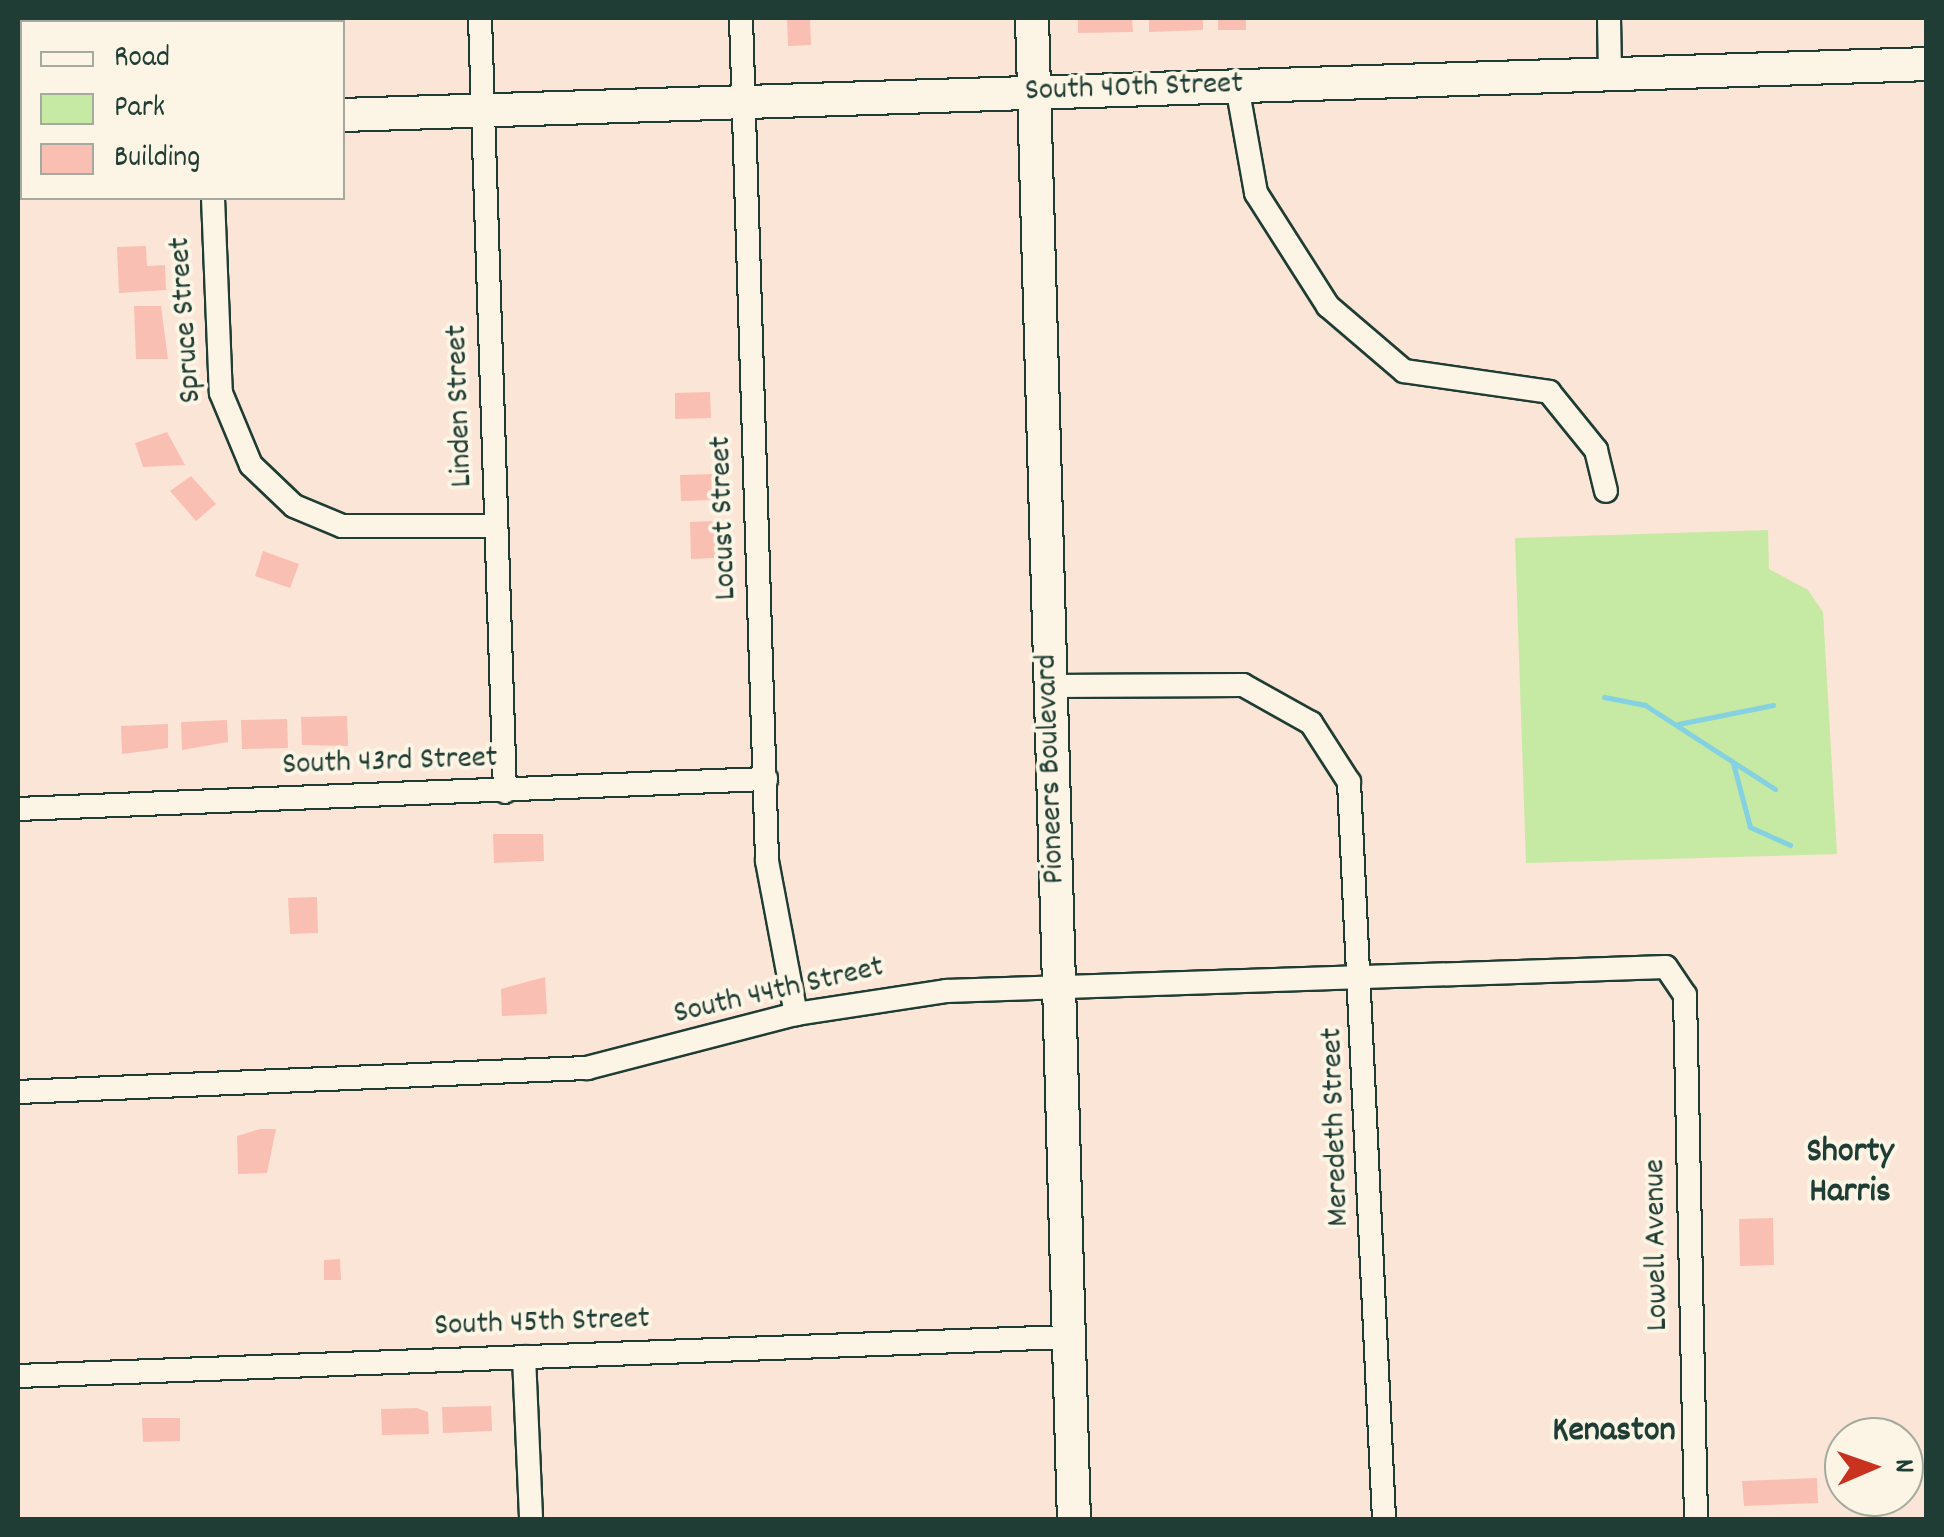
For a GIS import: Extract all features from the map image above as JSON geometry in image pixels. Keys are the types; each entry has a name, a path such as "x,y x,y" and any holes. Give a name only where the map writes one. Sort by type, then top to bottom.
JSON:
{"main road":[{"name":"Pioneers Boulevard","path":"1032,18 1074,1520"},
{"name":"South 40th Street","path":"345,116 1926,64"}],"street":[{"name":"Linden Street","path":"480,18 505,792"},
{"name":"Locust Street","path":"741,18 771,907 796,1014"},
{"path":"1609,18 1610,74"},
{"path":"1237,86 1256,193 1328,306 1404,371 1549,392 1586,433 1606,491"},
{"name":"Spruce Street","path":"213,200 221,393 251,465 294,506 342,526 496,526"},
{"name":"Meredeth Street","path":"1050,686 1243,685 1294,708 1326,739 1355,804 1384,1520"},
{"name":"South 43rd Street","path":"18,809 766,779"},
{"name":"South 44th Street","path":"18,1092 587,1068 796,1014 879,998 1058,986 1676,972"},
{"name":"Lowell Avenue","path":"1676,972 1685,995 1696,1520"},
{"name":"South 45th Street","path":"18,1376 1069,1337"},
{"path":"524,1357 532,1520"}],"green space":[{"path":"1768,530 1769,569 1808,590 1823,612 1837,854 1526,863 1515,538"}],"building":[{"path":"787,18 810,18 811,45 788,46"},
{"path":"1078,18 1132,18 1133,32 1078,33"},
{"path":"1149,18 1203,18 1203,30 1149,32"},
{"path":"1218,18 1246,18 1246,30 1218,30"},
{"path":"146,246 147,266 165,265 166,290 119,293 117,247"},
{"path":"134,306 161,306 168,359 136,359"},
{"path":"710,392 711,418 675,419 675,393"},
{"path":"167,432 185,465 143,467 135,443"},
{"path":"712,474 713,500 681,501 680,475"},
{"path":"191,476 216,504 196,521 170,491"},
{"path":"714,521 716,558 691,559 690,522"},
{"path":"263,551 299,564 290,588 255,576"},
{"path":"347,716 348,746 302,745 301,717"},
{"path":"287,719 288,748 242,749 241,720"},
{"path":"227,720 228,742 182,750 181,722"},
{"path":"168,724 168,748 122,754 121,726"},
{"path":"493,834 543,834 544,861 494,863"},
{"path":"317,897 318,933 290,934 288,898"},
{"path":"545,977 547,1014 502,1016 501,989"},
{"path":"276,1129 267,1173 238,1174 237,1136"},
{"path":"1773,1218 1774,1265 1740,1266 1739,1219"},
{"path":"340,1259 341,1280 324,1280 324,1260"},
{"path":"491,1406 492,1431 443,1433 442,1407"},
{"path":"417,1408 428,1412 429,1434 382,1435 381,1409"},
{"path":"142,1418 180,1418 180,1441 143,1442"},
{"path":"1817,1478 1818,1503 1744,1506 1742,1481"}],"waterway":[{"path":"1604,697 1645,705 1775,789"},
{"path":"1678,724 1773,705"},
{"path":"1733,763 1750,827 1790,845"}],"district":[{"name":"Shorty Harris","path":"1850,1173"},
{"name":"Kenaston","path":"1614,1432"}]}
